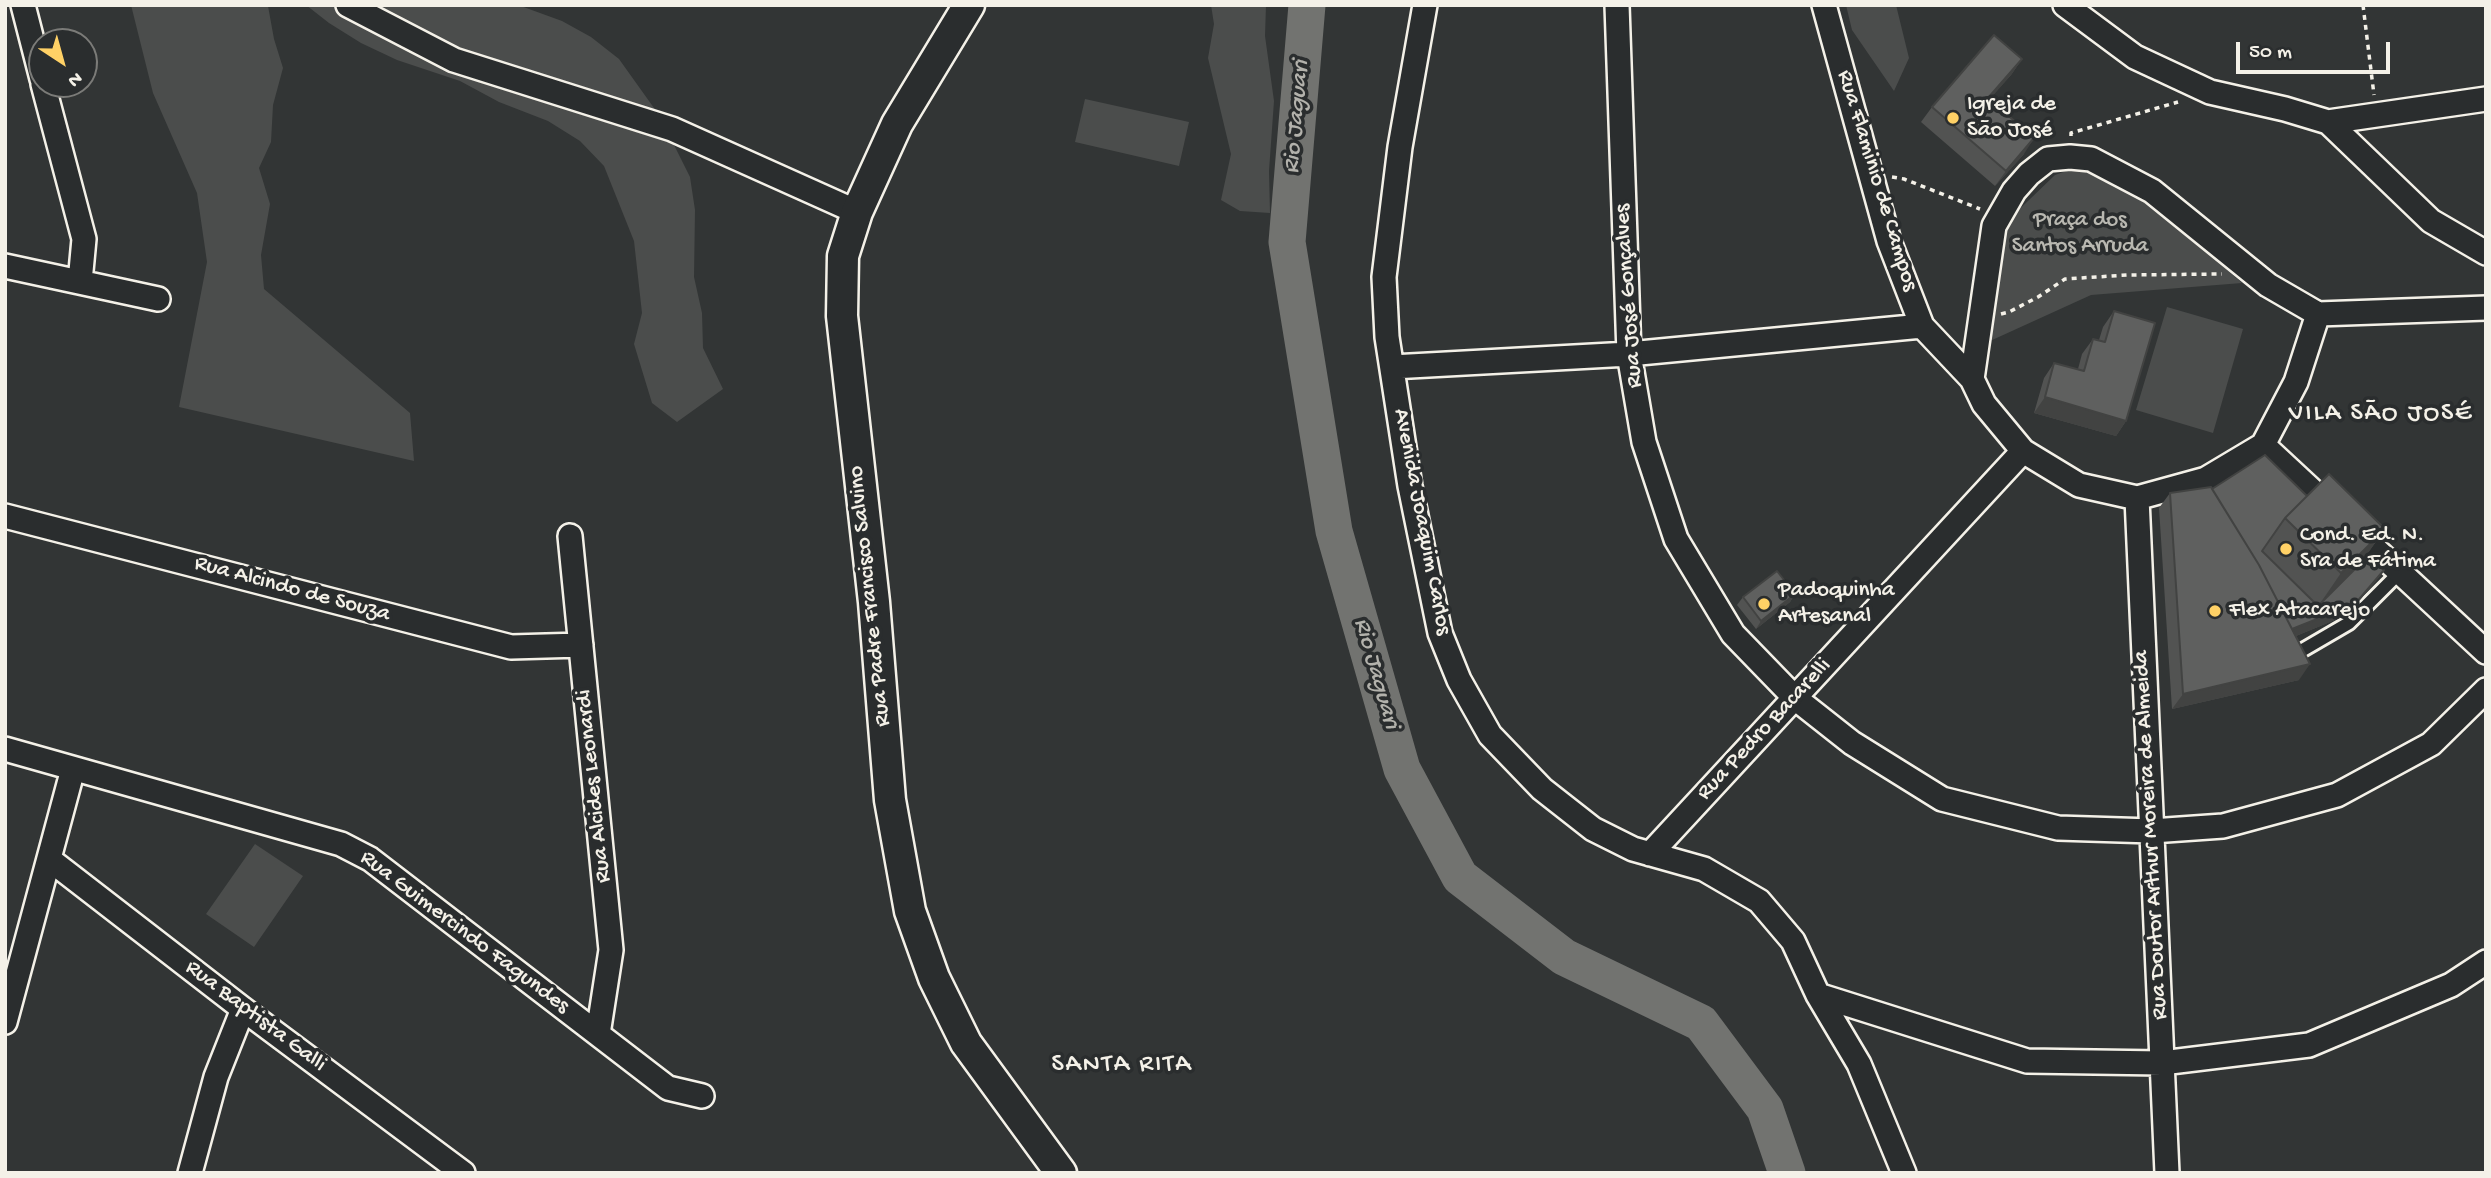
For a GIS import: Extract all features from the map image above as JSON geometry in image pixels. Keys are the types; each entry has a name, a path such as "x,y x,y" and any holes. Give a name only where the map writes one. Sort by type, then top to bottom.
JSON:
{"street":[{"path":"23,5 29,28"},
{"path":"348,5 454,60 671,129 857,212"},
{"name":"Rua Padre Francisco Salvino","path":"969,5 897,124 857,212 843,257 842,316 874,602 890,800 910,911 934,978 967,1043 1061,1173"},
{"name":"Avenida Joaquim Carlos","path":"1425,5 1400,147 1384,276 1387,337 1410,486 1440,633 1459,680 1490,735 1542,789 1593,830 1633,849 1704,869 1759,901 1793,941 1818,995 1859,1064 1904,1173"},
{"name":"Rua José Gonçalves","path":"1617,5 1629,354 1644,442 1676,539 1733,634 1795,698 1852,743 1942,799 2058,828 2152,831 2223,826 2337,795 2431,744 2486,690"},
{"name":"Rua Flaminio de Campos","path":"1824,5 1889,241 1922,326 1972,379 1984,404 2023,452 2078,485 2137,498 2206,479 2263,445"},
{"path":"2065,5 2134,57 2210,92 2328,122 2486,99"},
{"path":"47,98 84,239 80,282"},
{"path":"2328,122 2431,221 2486,253"},
{"path":"1972,379 1994,226 2014,191 2048,159 2070,156 2091,159 2152,191 2268,285 2318,314 2486,307"},
{"path":"5,266 158,299"},
{"path":"2318,314 2296,382 2263,445 2486,652"},
{"path":"1392,367 1629,354 1922,326"},
{"name":"Rua Pedro Bacarelli","path":"1650,854 2023,452"},
{"name":"Rua Doutor Arthur Moreira de Almeida","path":"2137,498 2167,1173"},
{"name":"Rua Alcindo de Souza","path":"5,516 511,647 581,645"},
{"name":"Rua Alcides Leonardi","path":"570,536 611,950 598,1034"},
{"name":"Rua Guimercindo Fagundes","path":"5,749 341,844 370,859 668,1088 702,1096"},
{"path":"5,1022 73,769"},
{"name":"Rua Baptista Galli","path":"49,859 450,1168"},
{"path":"1818,995 2027,1061 2162,1063 2309,1045 2451,985 2486,962"},
{"path":"190,1173 216,1077 243,1009"}],"lane":[{"path":"2289,658 2349,624 2400,572"}],"path":[{"path":"2363,5 2377,115"},
{"path":"2071,133 2210,92"},
{"path":"1870,173 1905,178 1999,216"},
{"path":"1979,319 2009,312 2064,279 2127,275 2255,274"}],"green space":[{"path":"131,5 268,6 283,68 273,105 271,142 259,168 270,204 261,255 264,289 410,413 414,461 179,407 207,262 197,193 153,93"},
{"path":"306,5 518,5 562,21 591,37 619,59 659,115 690,177 695,210 694,277 702,313 703,348 723,389 677,422 652,403 634,344 642,313 634,241 604,166 580,141 548,121 499,102 460,81 397,60 361,43"},
{"path":"1211,5 1266,5 1265,36 1274,101 1269,171 1270,213 1240,211 1221,200 1231,154 1208,58 1214,24"},
{"path":"1846,5 1896,5 1909,58 1894,91 1852,30"},
{"path":"1085,99 1189,122 1179,166 1075,142"},
{"name":"Praça dos Santos Arruda","path":"2085,169 2123,187 2165,216 2242,283 2091,295 1990,341 1993,294 2003,225 2055,175 2069,170"},
{"path":"2167,307 2243,329 2213,433 2136,410"},
{"path":"255,844 303,876 254,947 206,914"}],"building":[{"name":"Igreja de São José","path":"1994,35 2022,59 1988,98 2034,138 2006,171 1932,107"},
{"path":"2114,311 2155,323 2126,421 2045,397 2054,363 2084,371 2093,339 2105,342"},
{"path":"2265,455 2307,496 2285,518 2262,551 2318,606 2367,554 2384,570 2355,604 2292,629 2259,565 2212,489"},
{"path":"2329,474 2385,529 2341,573 2285,518"},
{"name":"Flex Atacarejo","path":"2211,487 2259,565 2310,664 2183,694 2170,493"},
{"name":"Padoquinha Artesanal","path":"1777,571 1795,594 1761,621 1743,597"}],"waterway":[{"name":"Rio Jaguari","path":"1307,5 1287,242 1334,531 1402,769 1460,877 1564,957 1701,1023 1765,1109 1787,1173"}],"place":[{"name":"Igreja de São José","path":"1953,118"},
{"name":"Cond. Ed. N. Sra de Fátima","path":"2286,549"},
{"name":"Padoquinha Artesanal","path":"1764,604"},
{"name":"Flex Atacarejo","path":"2215,611"}],"district":[{"name":"VILA SÃO JOSÉ","path":"2381,415"},
{"name":"SANTA RITA","path":"1122,1066"}]}
